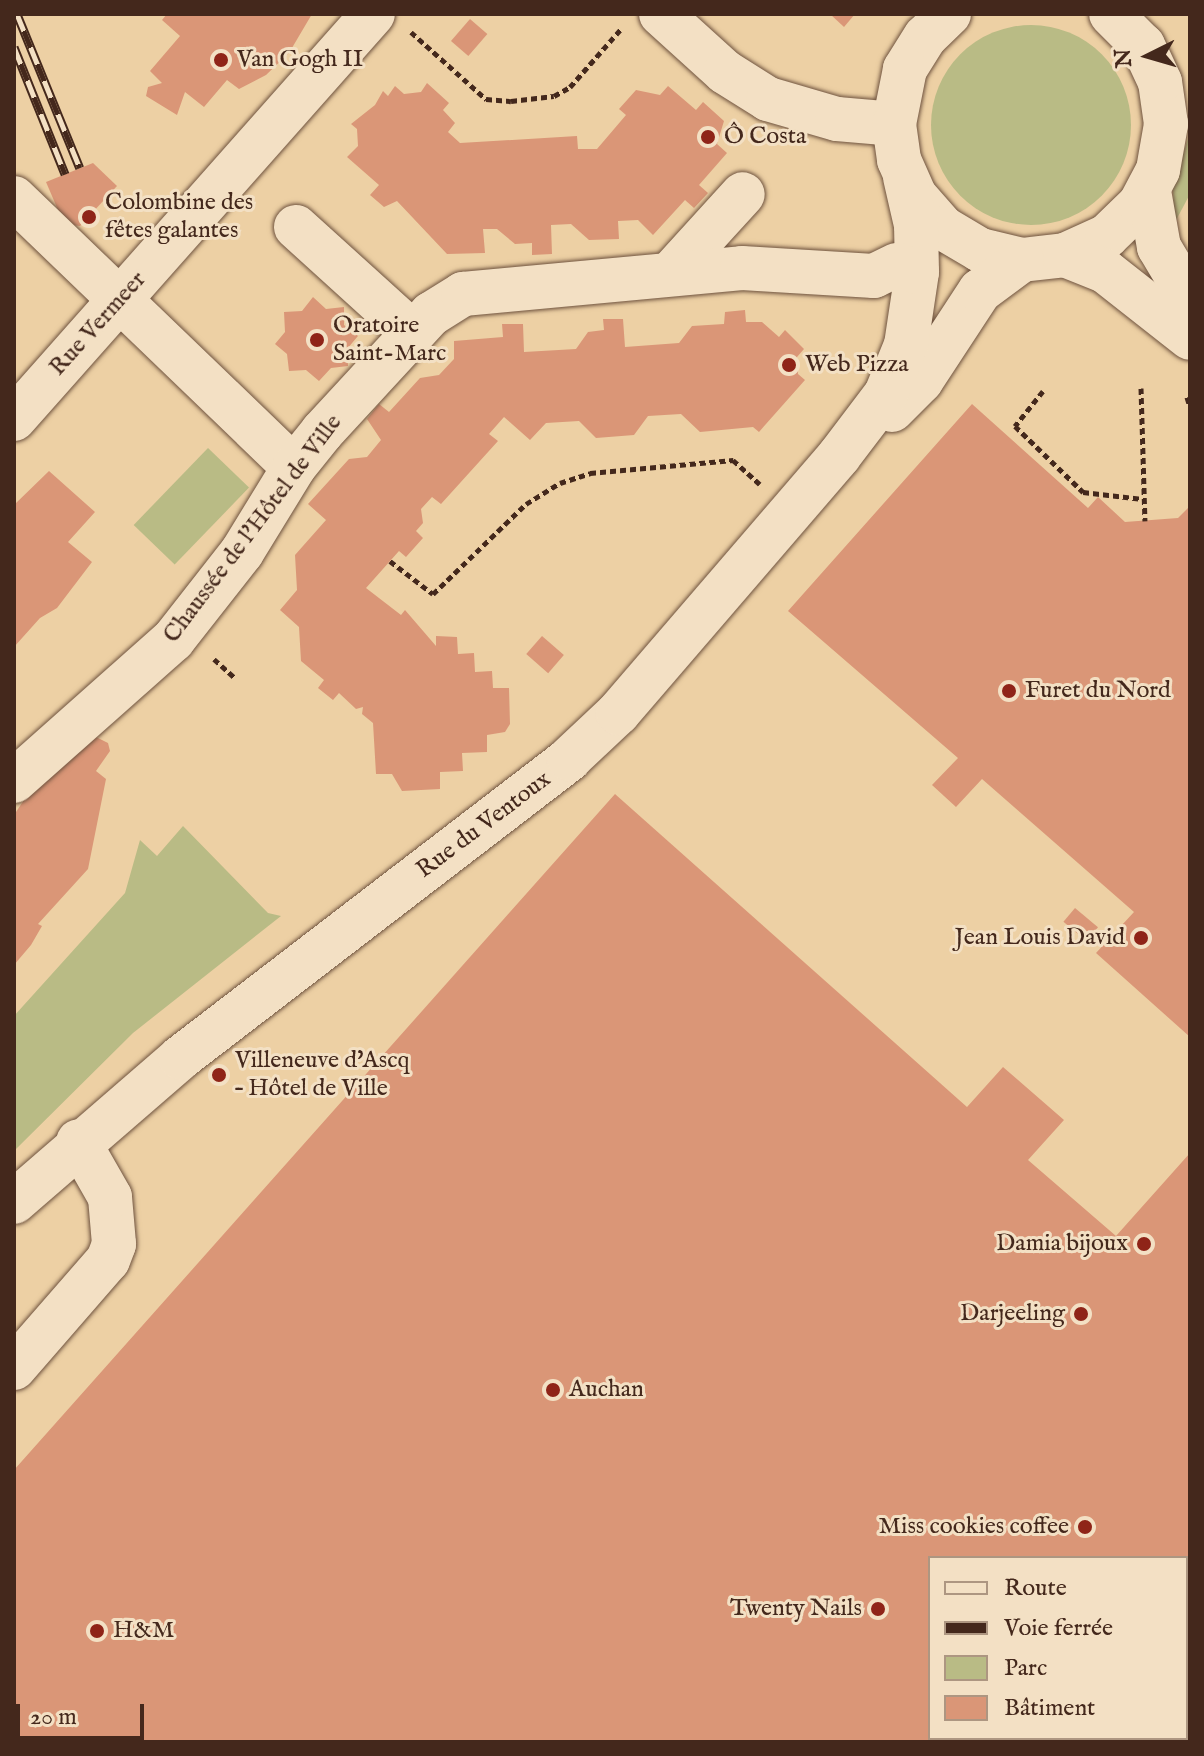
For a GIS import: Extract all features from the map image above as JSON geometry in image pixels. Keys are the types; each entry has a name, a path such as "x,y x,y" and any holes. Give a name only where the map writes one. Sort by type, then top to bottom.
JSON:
{"street":[{"path":"643,19 768,99 837,119 894,124 905,69 925,37 949,14"},
{"path":"905,177 928,213 952,235 980,250 1022,260 1065,255 1120,227 1149,191 1164,147 1177,85 1111,14"},
{"name":"Rue Vermeer","path":"14,419 118,302 388,19"},
{"name":"Rue du Ventoux","path":"14,1202 78,1141 595,737 839,456 886,394 906,345 917,248 894,124"},
{"path":"1149,191 1159,247 1190,299"},
{"path":"672,272 743,194"},
{"path":"14,198 118,302 294,467"},
{"path":"296,227 413,333"},
{"path":"1065,255 1105,271 1190,338"},
{"name":"Rue du Ventoux","path":"839,456 909,396 989,282 1022,260"},
{"name":"Chaussée de l'Hôtel de Ville","path":"14,781 173,640 242,552 294,467 413,333 463,294 672,272 742,268 874,276 897,265"},
{"path":"14,1368 108,1260 114,1244 110,1197 78,1141"}],"path":[{"path":"388,19 473,91 486,99 511,101 554,96 570,87 643,19"},
{"path":"1141,388 1145,521"},
{"path":"1043,391 1015,426 1083,492 1143,499"},
{"path":"1187,397 1190,407"},
{"path":"390,561 433,594 526,504 560,483 590,473 733,460 790,511"}],"green space":[{"path":"1031,25 1069,32 1102,54 1124,87 1131,125 1124,163 1102,196 1069,218 1031,225 993,218 960,196 938,163 931,125 938,87 960,54 993,32"},
{"path":"1190,132 1190,194 1174,224 1173,186"},
{"path":"208,448 249,488 175,565 134,525"},
{"path":"183,826 268,913 281,916 133,1033 14,1151 14,1016 125,893 140,840 157,856"}],"building":[{"name":"Van Gogh II","path":"167,14 312,14 289,53 266,75 239,89 227,80 204,107 185,92 177,115 146,96 148,87 162,83 150,71 180,36 162,20"},
{"path":"830,14 855,14 844,27"},
{"path":"470,19 487,34 468,56 451,41"},
{"path":"427,83 449,103 443,110 455,123 448,132 460,143 577,136 578,149 597,149 626,115 619,109 636,90 660,95 668,86 696,110 703,102 724,121 717,144 727,153 699,185 708,193 694,208 685,200 653,235 638,220 618,221 619,239 589,240 571,224 551,225 552,254 532,255 532,243 515,244 497,229 483,229 485,253 447,254 397,201 384,207 370,195 379,185 347,157 358,146 357,129 351,124 375,105 383,91 388,96 395,86 404,94 421,92"},
{"path":"93,163 117,186 80,226 64,224 46,182"},
{"name":"Oratoire Saint-Marc","path":"313,297 326,309 344,307 344,325 358,336 347,349 348,366 331,368 319,381 306,370 289,371 287,354 275,344 285,332 284,312 302,311"},
{"path":"745,310 746,322 762,322 779,337 785,330 804,349 797,357 798,374 805,380 759,432 753,427 700,432 681,414 648,416 634,435 596,438 579,421 546,423 530,440 504,417 489,434 498,441 441,504 432,497 421,509 423,523 416,531 423,538 406,557 399,551 366,588 401,615 405,610 436,646 436,636 457,637 458,654 474,653 475,672 492,671 493,688 509,688 510,724 505,732 487,735 487,752 462,753 463,771 440,772 440,789 402,791 392,774 376,774 373,723 362,714 363,707 356,709 339,693 333,700 318,688 324,680 301,661 299,627 280,610 297,590 295,555 326,520 308,504 349,459 367,457 381,440 367,419 379,404 389,412 420,378 439,375 454,359 454,341 503,337 502,324 523,324 524,352 576,349 588,332 604,330 603,319 623,319 625,347 679,343 692,326 724,324 725,312"},
{"path":"972,404 1088,508 1098,497 1125,522 1178,518 1190,506 1190,1037 1096,953 1134,912 982,779 956,807 932,785 958,758 788,611"},
{"path":"49,471 95,512 68,542 92,562 57,608 40,618 14,647 14,505"},
{"path":"542,636 564,655 548,673 526,654"},
{"path":"94,736 108,743 110,751 96,771 106,779 88,869 38,924 42,926 31,945 14,965 14,815 30,791"},
{"path":"615,794 967,1107 1003,1067 1064,1120 1028,1160 1116,1236 1190,1153 1190,1742 14,1742 14,1470"},
{"path":"1075,908 1098,927 1086,941 1063,922"}],"railway":[{"path":"17,14 80,168"},
{"path":"14,47 65,174"}],"place":[{"name":"Van Gogh II","path":"221,60"},
{"name":"Ô Costa","path":"708,137"},
{"name":"Colombine des fêtes galantes","path":"89,217"},
{"name":"Oratoire Saint-Marc","path":"317,340"},
{"name":"Web Pizza","path":"789,365"},
{"name":"Furet du Nord","path":"1009,691"},
{"name":"Jean Louis David","path":"1141,938"},
{"name":"Villeneuve d'Ascq – Hôtel de Ville","path":"219,1075"},
{"name":"Damia bijoux","path":"1144,1244"},
{"name":"Darjeeling","path":"1081,1314"},
{"name":"Auchan","path":"553,1390"},
{"name":"Miss cookies coffee","path":"1085,1527"},
{"name":"Twenty Nails","path":"878,1609"},
{"name":"H&M","path":"97,1631"}]}
